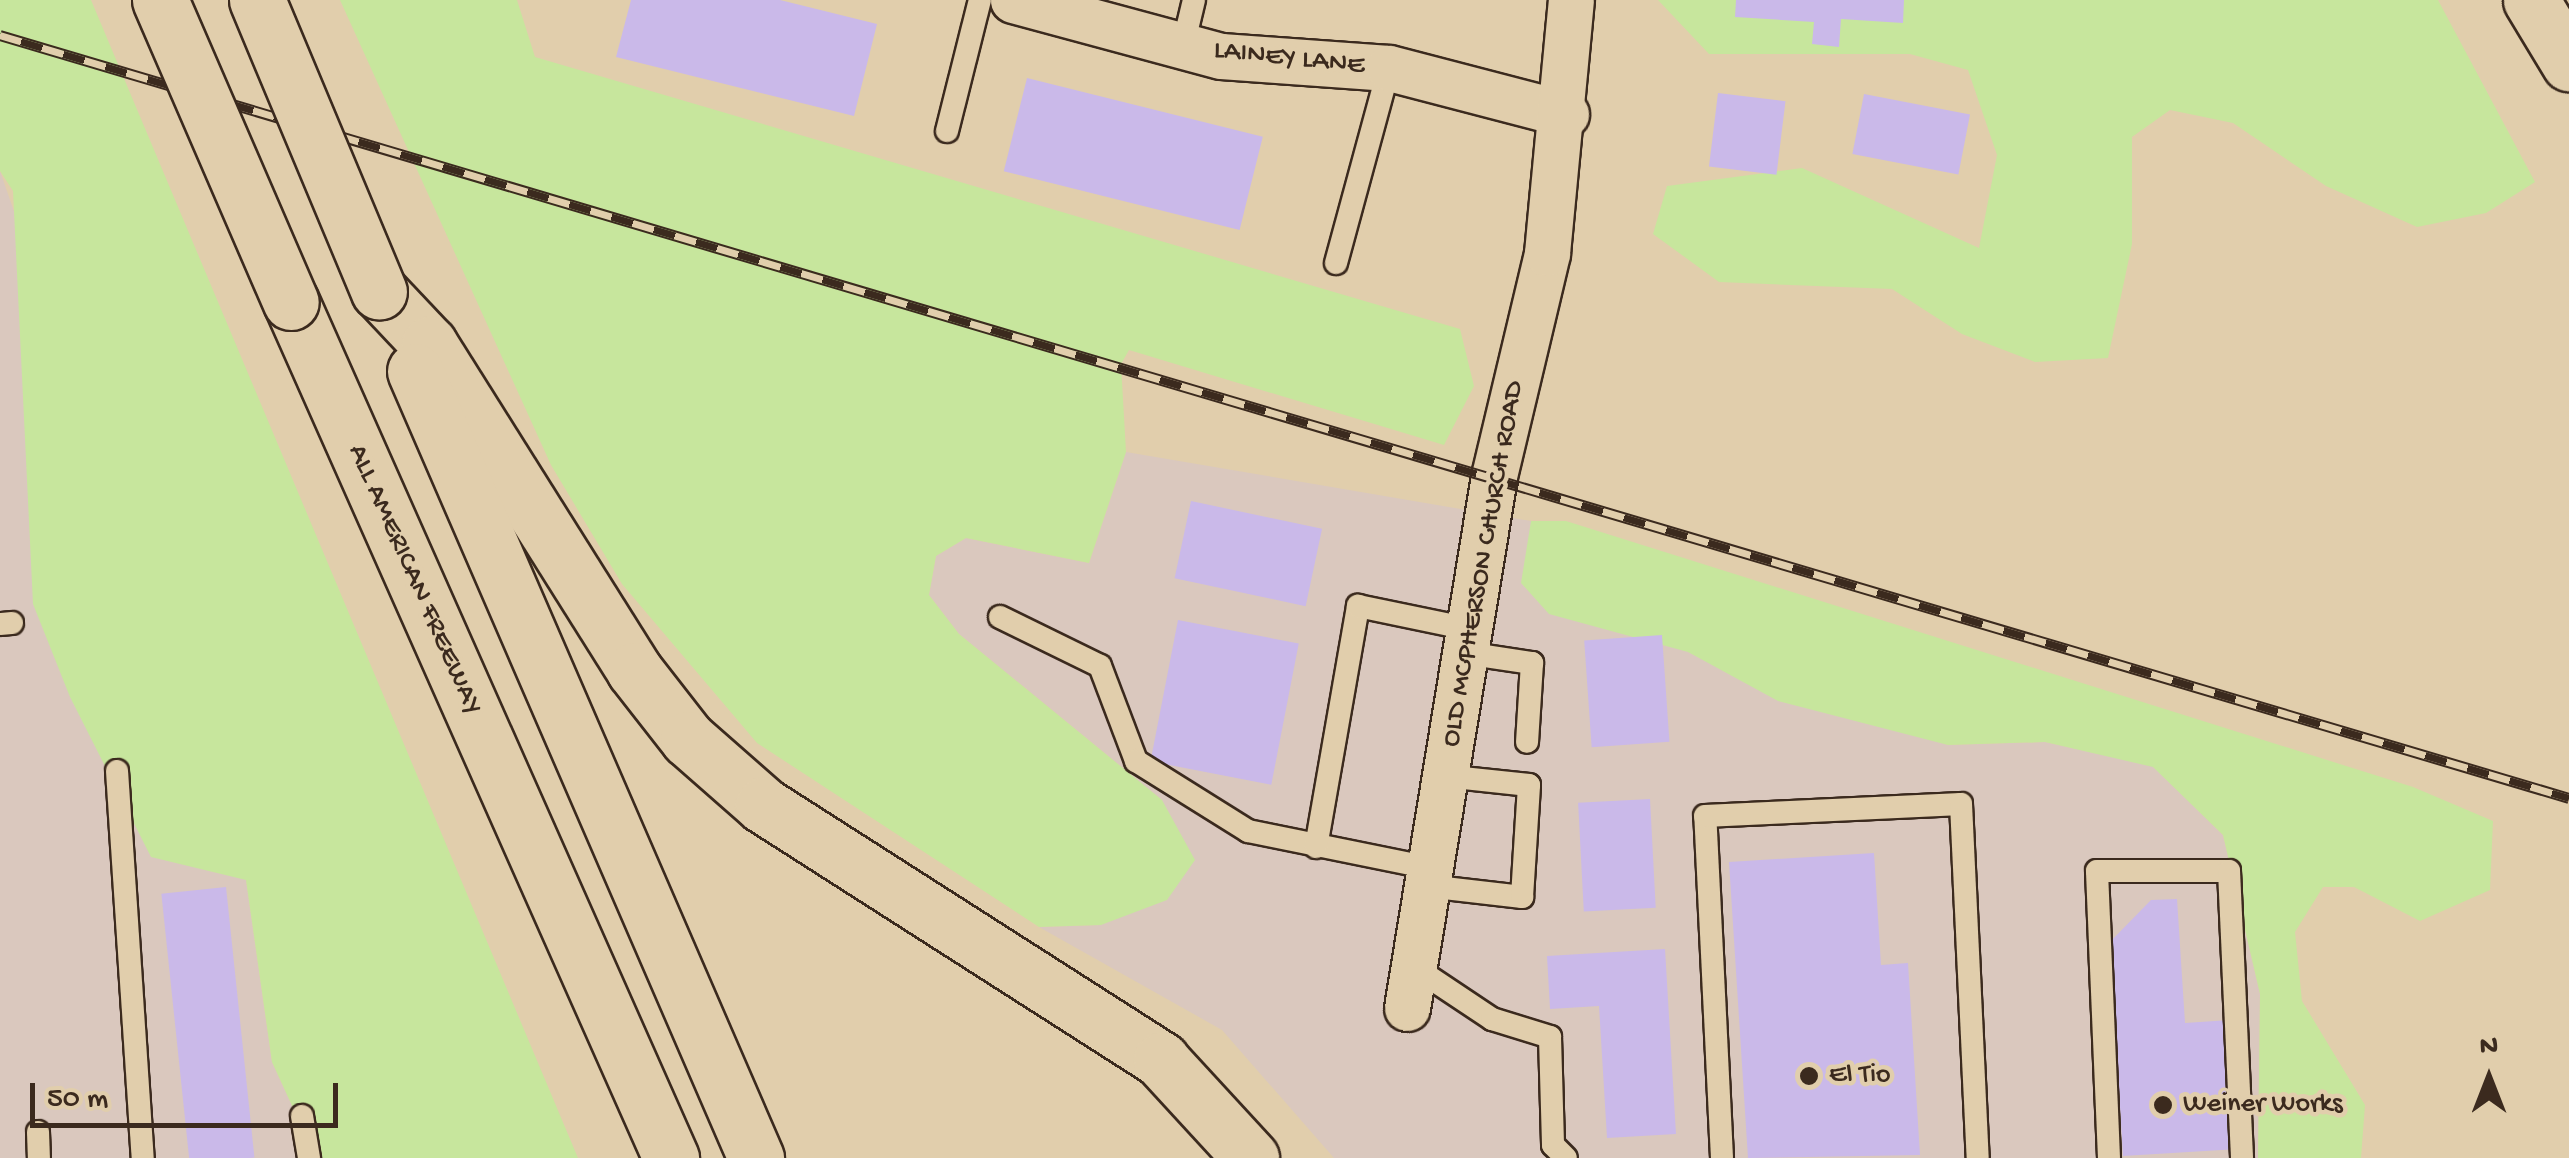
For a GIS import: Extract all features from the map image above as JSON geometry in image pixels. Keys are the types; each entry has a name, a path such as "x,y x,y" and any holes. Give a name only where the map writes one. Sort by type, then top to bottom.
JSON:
{"main road":[{"name":"ALL AMERICAN FREEWAY","path":"160,0 671,1158"},
{"path":"257,0 379,291 624,654 688,739 763,805 1161,1060 1251,1158"},
{"path":"2530,0 2569,64"},
{"path":"416,345 756,1158"}],"street":[{"name":"LAINEY LANE","path":"1013,0 1182,46 1389,68 1566,114"},
{"name":"OLD MCPHERSON CHURCH ROAD","path":"1410,988 1467,641 1566,114 1571,0"}],"lane":[{"path":"946,132 980,0"},
{"path":"1182,46 1194,0"},
{"path":"1336,263 1389,68"},
{"path":"1316,846 1358,606 1532,663 1527,742"},
{"path":"1000,617 1100,666 1136,761 1248,831 1522,897 1528,785 1445,776"},
{"path":"117,770 143,1158"},
{"path":"1722,1158 1706,816 1961,804 1978,1158"},
{"path":"2109,1158 2097,871 2229,870 2242,1158"},
{"path":"1410,988 1550,1037 1553,1145 1566,1158"},
{"path":"302,1116 309,1158"},
{"path":"38,1132 40,1158"}],"shaded area":[{"path":"0,171 246,880 272,1062 316,1158 0,1158"},
{"path":"1126,452 1531,521 1688,652 1948,745 2045,742 2153,766 2223,835 2260,994 2258,1158 1334,1158 1222,1030 1039,927 1101,925 1162,800 959,634 929,595 936,556 966,538 1089,563"}],"green space":[{"path":"0,0 91,0 578,1158 316,1158 272,1062 246,880 151,857 70,697 33,604 13,191 0,171"},
{"path":"340,0 517,0 535,57 1460,329 1474,386 1444,445 1129,350 1121,364 1126,452 1089,563 966,538 936,556 929,595 959,634 1162,800 1195,860 1167,900 1101,925 1039,927 757,743 622,584 551,465"},
{"path":"1658,0 2438,0 2535,182 2486,213 2417,227 2326,186 2233,123 2170,110 2132,137 2132,244 2108,358 2035,362 1962,334 1892,289 1719,282 1653,234 1667,186 1802,168 1979,248 1997,155 1968,70 1910,54 1709,54"},
{"path":"1531,521 1566,521 2413,787 2493,821 2490,890 2420,921 2354,887 2323,887 2295,932 2302,1001 2365,1105 2361,1158 2258,1158 2260,994 2223,835 2153,767 2045,742 1948,745 1778,701 1688,652 1549,614 1521,583"}],"building":[{"path":"631,0 780,0 877,24 854,116 616,57"},
{"path":"1736,0 1904,0 1903,23 1841,19 1839,47 1812,44 1814,22 1735,17"},
{"path":"1027,78 1263,137 1240,230 1004,171"},
{"path":"1718,93 1785,101 1776,175 1709,166"},
{"path":"1864,94 1970,115 1958,174 1852,154"},
{"path":"1191,501 1322,529 1306,606 1175,578"},
{"path":"1178,620 1299,643 1271,785 1151,761"},
{"path":"1662,635 1669,742 1592,747 1584,640"},
{"path":"1650,799 1656,908 1584,912 1578,803"},
{"path":"1874,853 1881,965 1908,963 1920,1155 1748,1158 1729,862"},
{"path":"226,887 254,1158 189,1158 161,894"},
{"path":"2177,899 2185,1023 2230,1020 2238,1149 2123,1156 2110,942 2151,900"},
{"path":"1665,949 1676,1134 1607,1138 1599,1006 1550,1009 1547,956"}],"railway":[{"path":"0,35 2569,798"}],"place":[{"name":"El Tio","path":"1809,1076"},
{"name":"Weiner Works","path":"2163,1105"}]}
